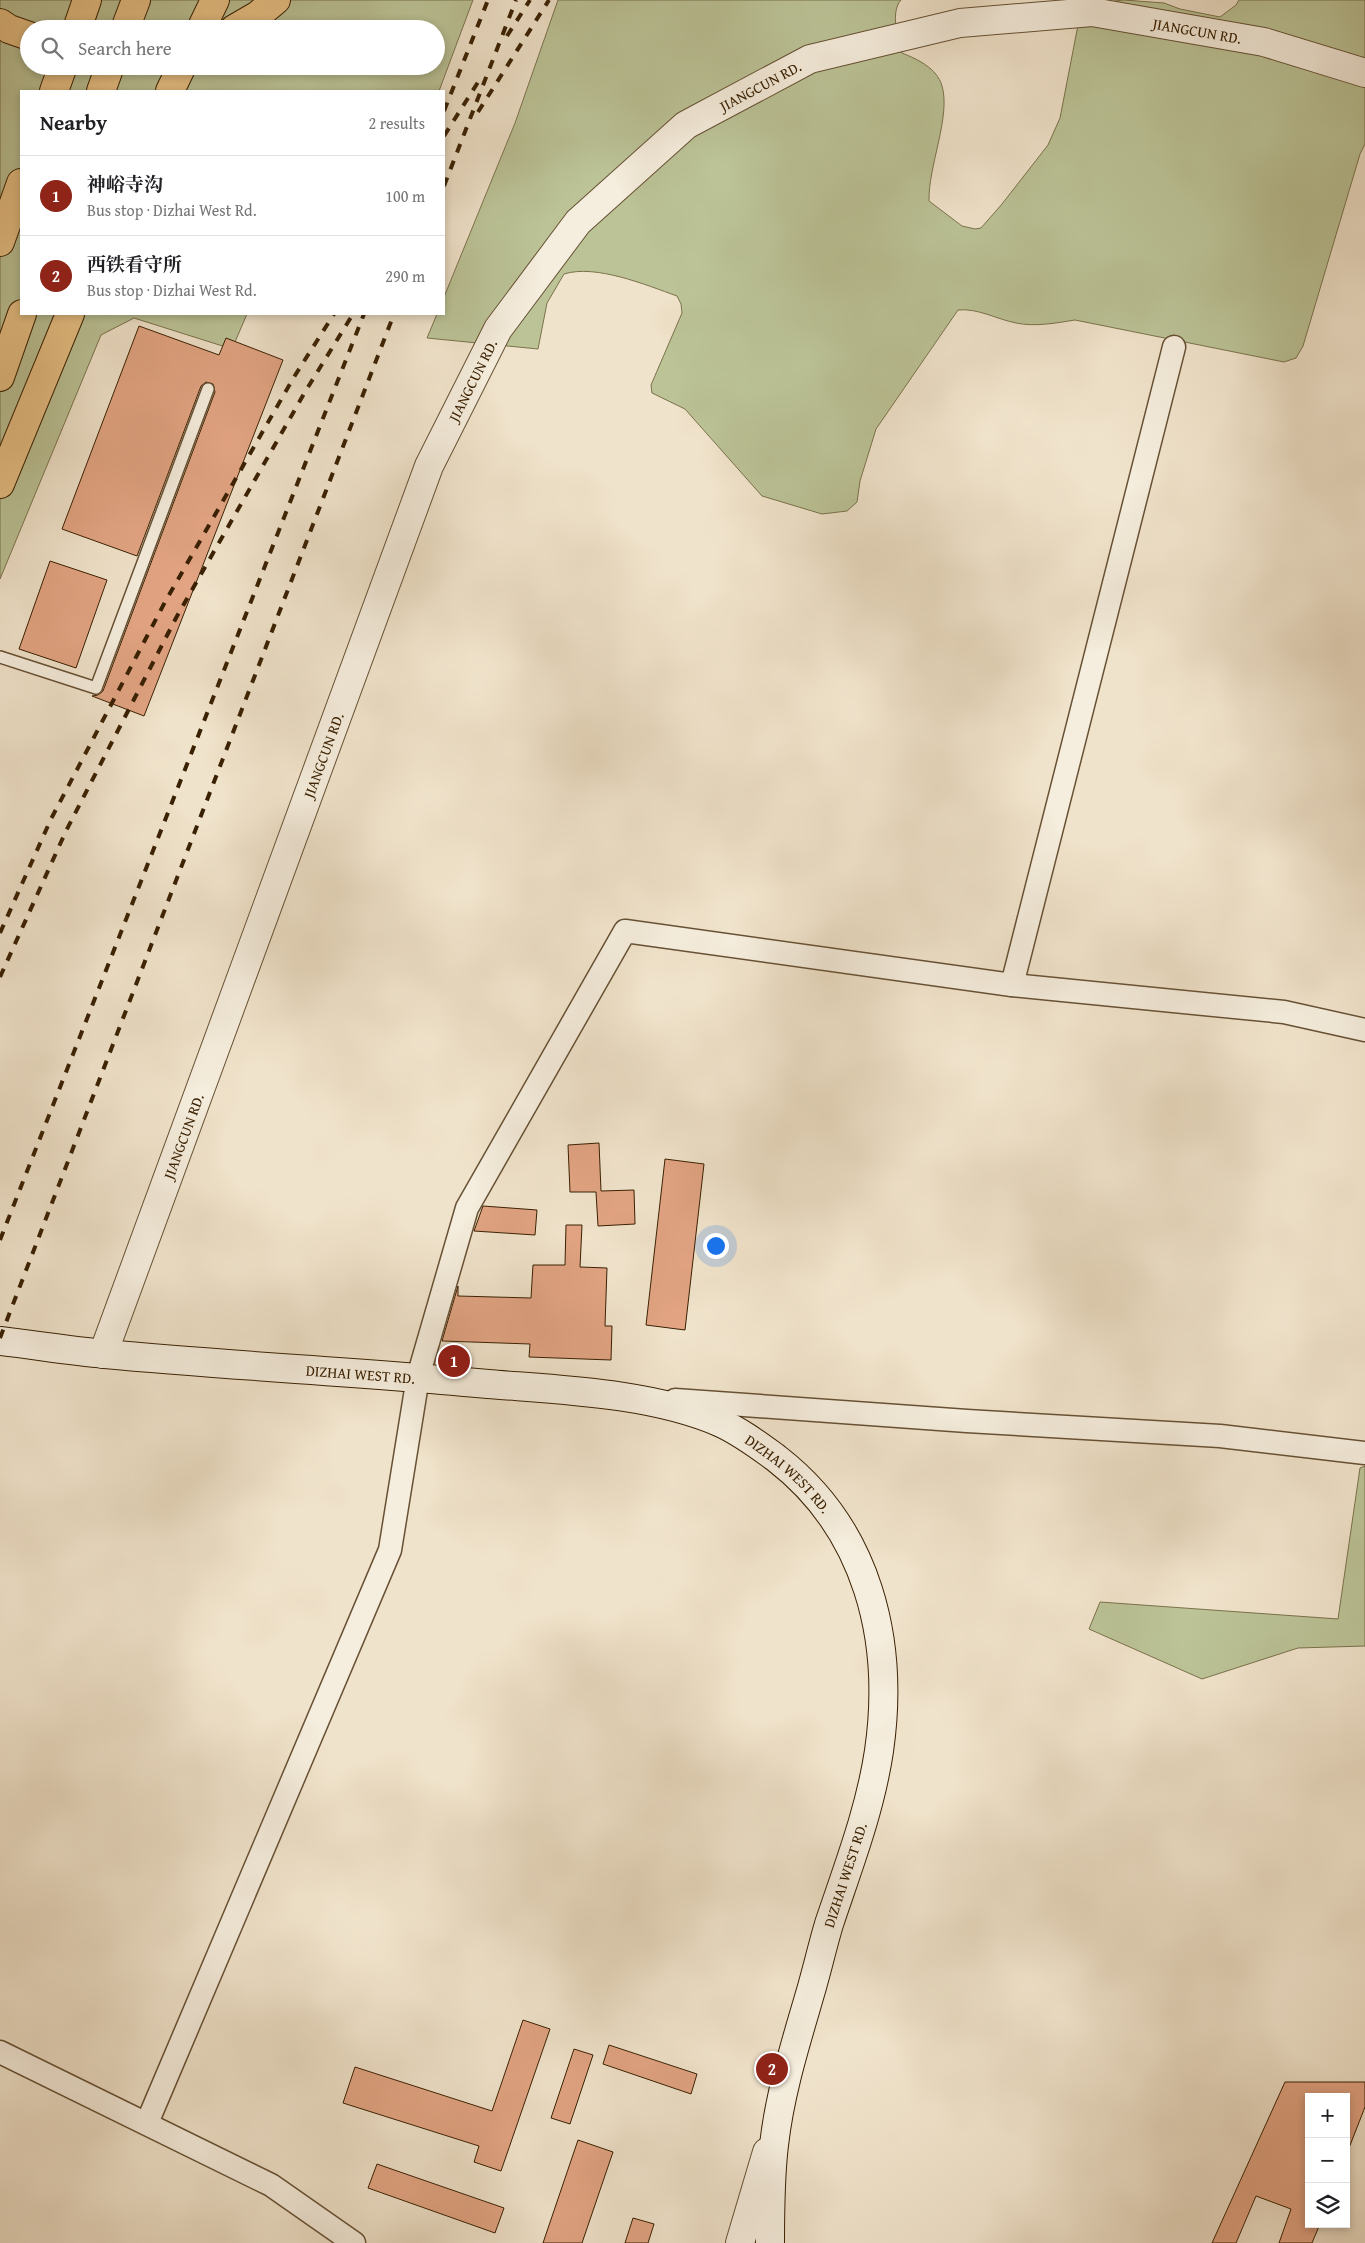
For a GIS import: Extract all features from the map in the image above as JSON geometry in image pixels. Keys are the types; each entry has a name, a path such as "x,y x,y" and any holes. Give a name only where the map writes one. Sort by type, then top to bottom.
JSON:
{"highway":[{"path":"80,20 87,0"},
{"path":"205,20 215,0"},
{"path":"249,20 276,0"},
{"path":"0,23 20,33"},
{"path":"101,90 107,75"},
{"path":"170,90 178,75"},
{"path":"0,242 20,186"},
{"path":"0,376 22,315"},
{"path":"0,484 70,315"}],"street":[{"name":"JIANGCUN RD.","path":"103,1354 429,466 498,329 578,222 686,125 810,59 960,23 1092,12 1264,42 1365,73"},
{"path":"1012,985 1174,347"},
{"path":"147,2123 390,1550 418,1377 467,1208 625,932 1012,985 1284,1012 1365,1030"},
{"name":"DIZHAI WEST RD.","path":"0,1341 103,1354 418,1377 594,1394 646,1402 694,1412 736,1430 761,1447 801,1481 837,1524 851,1548 872,1598 879,1628 882,1657 883,1715 879,1752 863,1822 828,1927 796,2039 779,2110 770,2181 770,2243"},
{"path":"594,1394 967,1421 1220,1436 1365,1454"},
{"path":"0,2052 272,2185 354,2243"},
{"path":"740,2243 779,2110"}],"lane":[{"path":"0,657 96,688 208,389"}],"green space":[{"path":"0,0 473,0 445,75 445,20 20,20 20,75 445,75 439,90 20,90 20,315 247,315 232,349 134,318 101,335 0,579"},
{"path":"558,0 901,0 895,18 902,53 920,61 936,74 942,86 944,98 942,127 932,173 929,201 962,226 975,229 981,228 1002,204 1048,145 1060,118 1079,20 1093,3 1124,0 1164,3 1180,9 1220,17 1236,5 1239,0 1365,0 1365,144 1360,154 1303,346 1296,358 1284,362 1075,320 1031,325 1009,321 980,312 958,310 876,429 860,481 857,502 847,511 822,514 762,496 685,409 652,393 651,385 682,313 681,304 677,296 621,277 606,274 577,272 564,274 547,303 538,349 427,338 437,315 445,315 445,295 515,123"},
{"path":"1365,1466 1365,1646 1298,1648 1202,1679 1089,1629 1100,1602 1338,1619 1360,1468"}],"building":[{"path":"139,326 219,355 226,338 283,360 144,716 92,696 98,695 103,691 215,392 213,384 206,382 201,386 137,556 62,529"},
{"path":"50,561 107,580 76,668 19,649"},
{"path":"599,1143 601,1191 634,1190 635,1224 598,1226 596,1192 570,1192 568,1145"},
{"path":"665,1159 704,1164 685,1330 646,1325"},
{"path":"483,1206 537,1210 535,1235 474,1231"},
{"path":"566,1225 582,1225 580,1267 607,1268 605,1326 612,1326 611,1360 529,1357 530,1344 442,1341 458,1286 458,1296 531,1298 533,1265 565,1265"},
{"path":"523,2020 550,2029 501,2171 474,2162 479,2146 343,2103 355,2067 492,2111"},
{"path":"609,2045 697,2074 691,2094 603,2064"},
{"path":"574,2049 593,2055 570,2124 551,2118"},
{"path":"1285,2082 1365,2082 1365,2107 1350,2145 1350,2093 1305,2093 1305,2228 1318,2228 1312,2243 1279,2243 1291,2209 1256,2196 1236,2243 1212,2243"},
{"path":"578,2140 613,2152 582,2243 543,2243"},
{"path":"377,2164 504,2208 495,2233 368,2188"},
{"path":"633,2218 654,2224 648,2243 625,2243"}],"railway":[{"path":"445,108 488,0"},
{"path":"445,183 516,0"},
{"path":"507,36 530,0"},
{"path":"478,112 549,0"},
{"path":"445,134 480,79"},
{"path":"0,933 51,819 165,602 294,377 333,315"},
{"path":"0,977 66,831 176,618 305,392 352,315"},
{"path":"0,1240 364,315"},
{"path":"0,1338 394,315"}],"place":[{"name":"神峪寺沟","path":"454,1361"},
{"name":"西铁看守所","path":"772,2069"}]}
